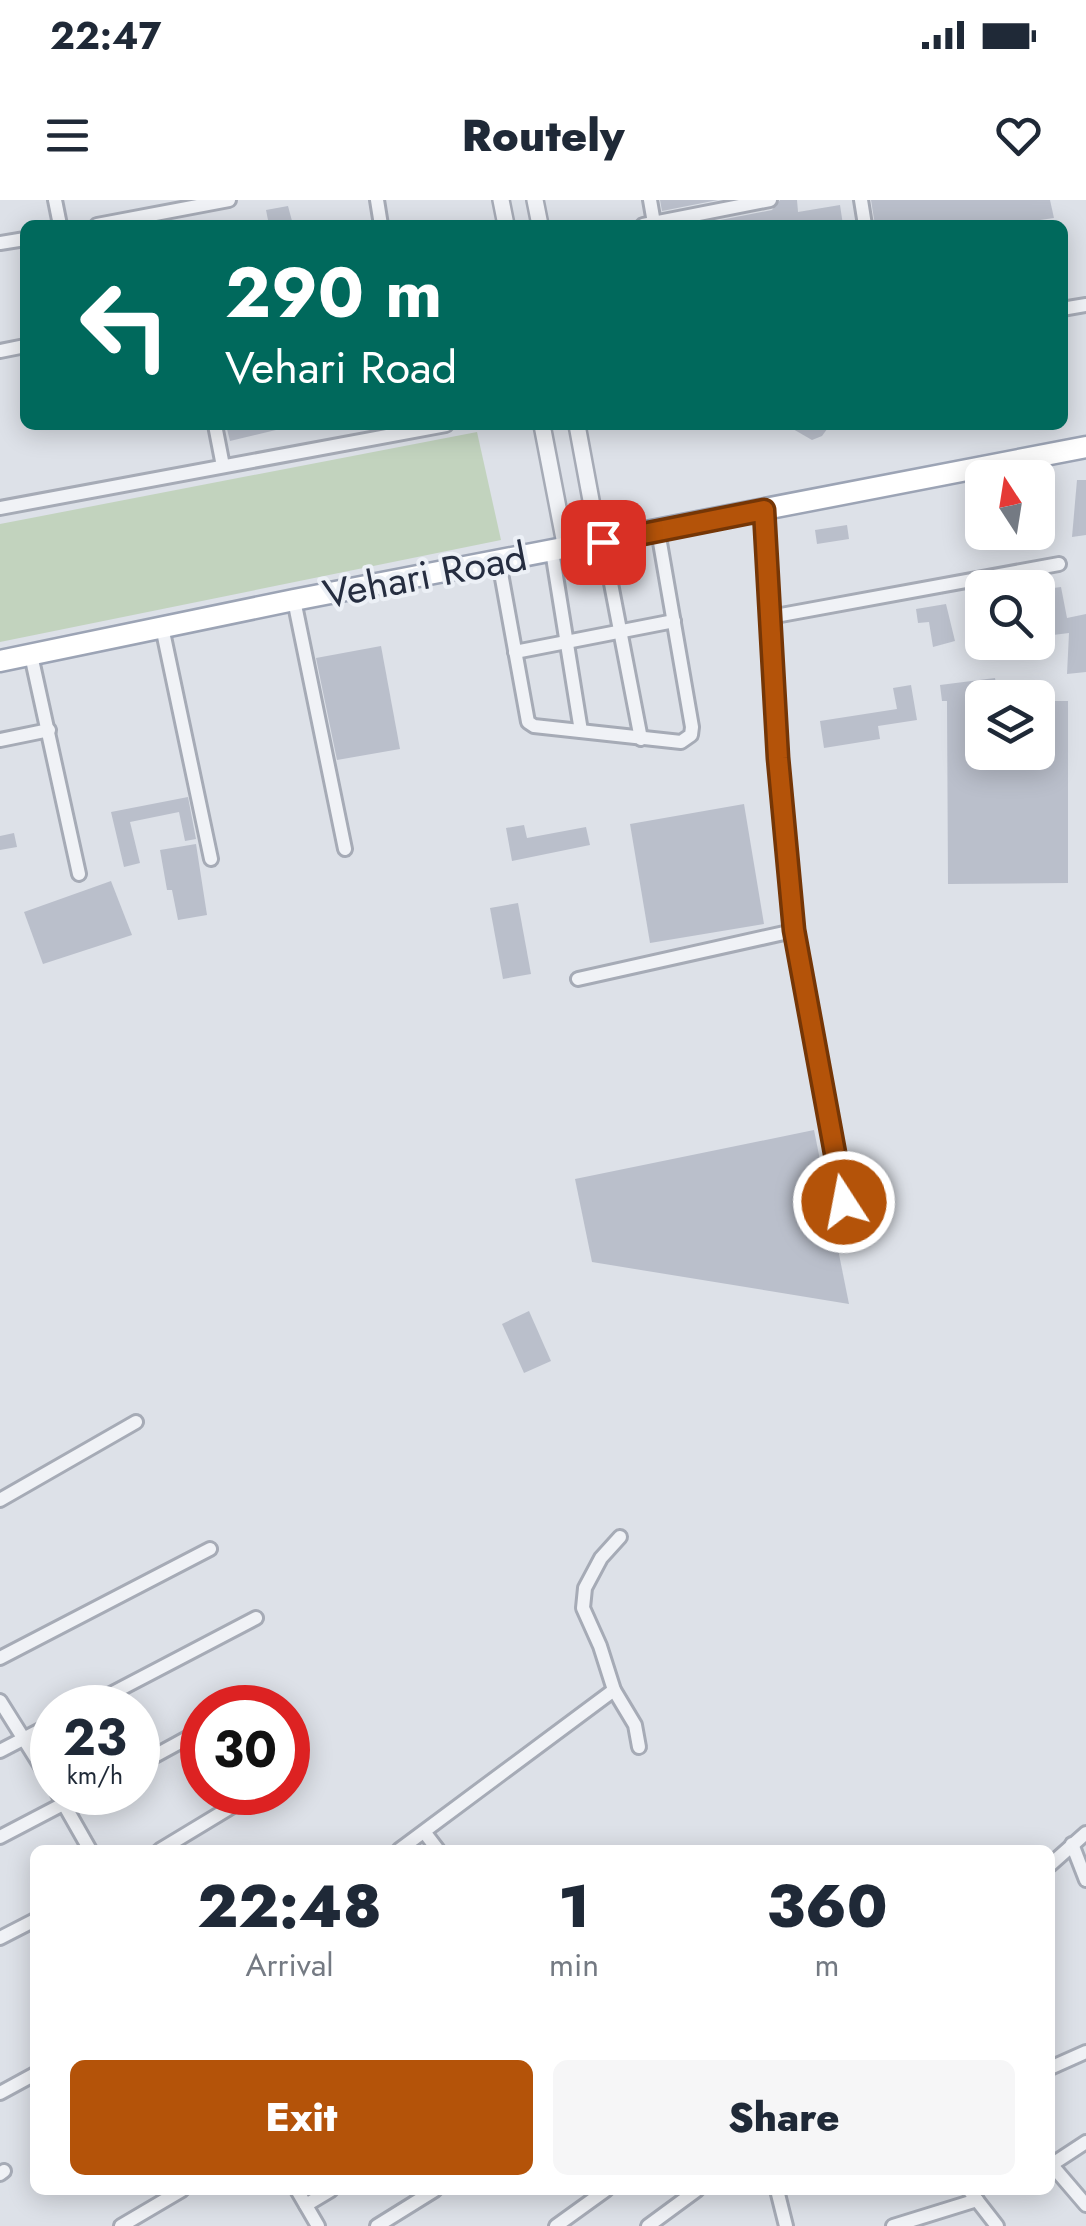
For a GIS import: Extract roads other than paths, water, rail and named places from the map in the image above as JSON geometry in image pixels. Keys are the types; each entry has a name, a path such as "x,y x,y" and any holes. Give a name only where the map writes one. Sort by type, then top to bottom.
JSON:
{"main road":[{"name":"Vehari Road","path":"0,660 1086,447"}],"street":[{"path":"175,218 229,200"},
{"path":"669,220 770,200"},
{"path":"216,430 223,466"},
{"path":"0,508 419,430"},
{"path":"543,430 581,731"},
{"path":"578,430 641,739"},
{"path":"764,510 778,758 794,930 844,1202"},
{"path":"499,562 528,722 534,726 681,742 691,735 658,531"},
{"path":"770,617 1059,564"},
{"path":"294,600 345,849"},
{"path":"515,652 674,622"},
{"path":"162,627 212,859"},
{"path":"31,655 79,874"},
{"path":"0,740 49,730"},
{"path":"578,979 794,930"},
{"path":"0,1500 136,1422"},
{"path":"620,1536 601,1558 585,1588 583,1608 614,1690 635,1725 638,1747"},
{"path":"0,1658 210,1549"},
{"path":"128,1685 256,1618"},
{"path":"407,1845 614,1690"},
{"path":"0,1701 30,1749"},
{"path":"0,1752 30,1736"},
{"path":"0,1837 34,1815"},
{"path":"70,1815 87,1845"},
{"path":"168,1845 218,1815"},
{"path":"1055,1860 1086,1832"},
{"path":"426,1833 434,1845"},
{"path":"1072,1844 1086,1880"},
{"path":"0,1938 30,1923"},
{"path":"1055,2066 1086,2052"},
{"path":"0,2093 30,2077"},
{"path":"1055,2161 1086,2142"},
{"path":"1055,2170 1086,2205"},
{"path":"121,2226 174,2195"},
{"path":"299,2195 318,2226"},
{"path":"306,2206 323,2195"},
{"path":"378,2226 427,2195"},
{"path":"556,2226 599,2195"},
{"path":"651,2225 690,2195"},
{"path":"778,2195 786,2226"},
{"path":"894,2226 973,2195 997,2226"}]}
